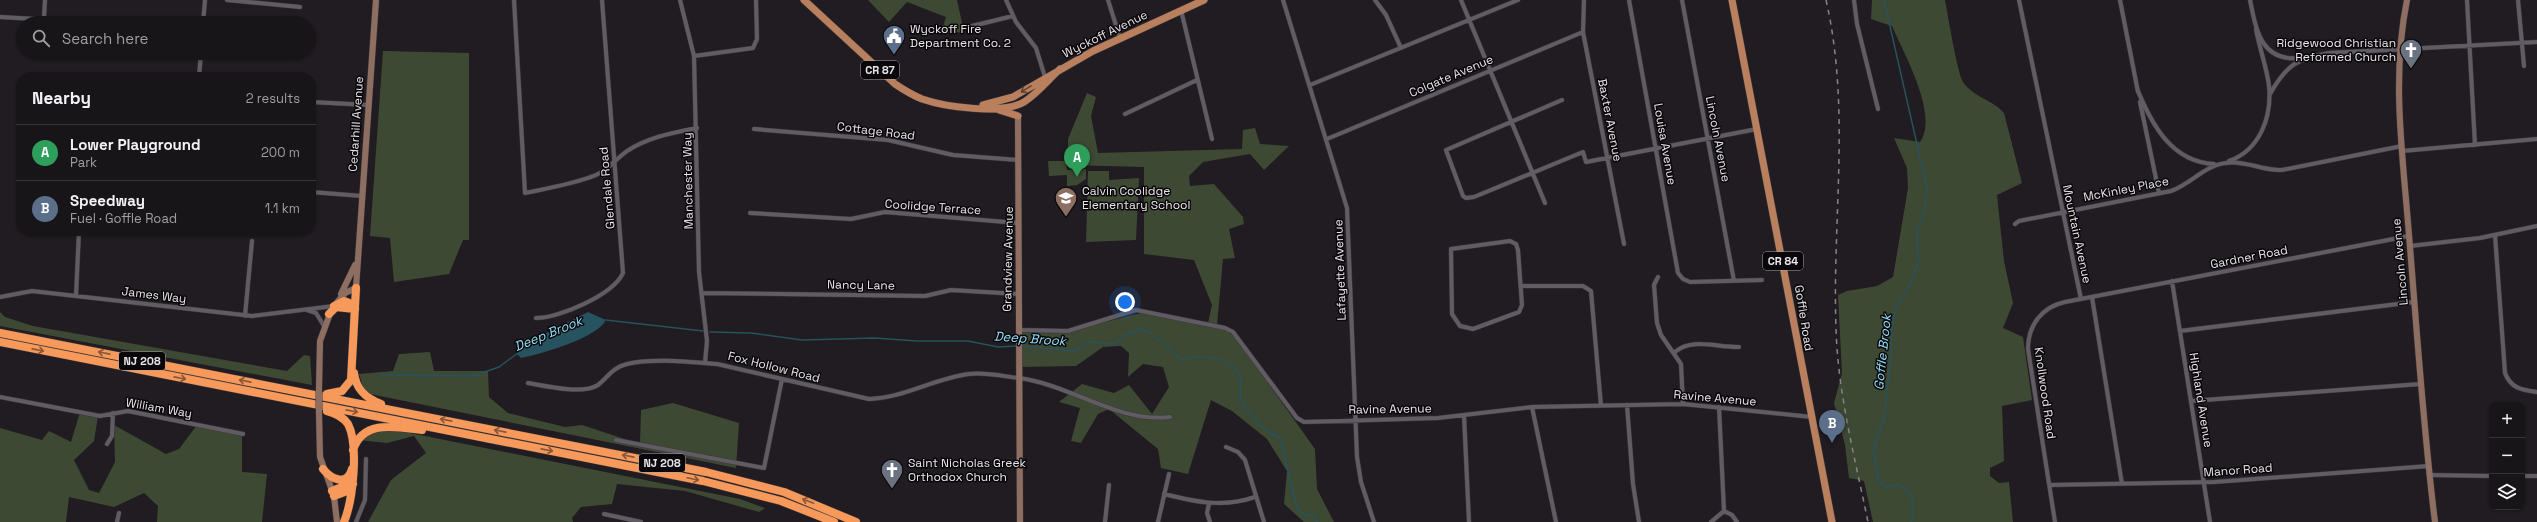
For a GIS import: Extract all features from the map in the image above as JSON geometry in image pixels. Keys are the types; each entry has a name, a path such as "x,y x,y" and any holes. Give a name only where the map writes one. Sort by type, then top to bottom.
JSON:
{"highway":[{"path":"356,288 354,370 358,386 369,399 431,417"},
{"path":"334,306 344,301 350,303 355,309"},
{"path":"329,314 336,307 355,309"},
{"name":"NJ 208","path":"0,333 722,475 769,488 831,510 856,522"},
{"name":"NJ 208","path":"0,342 735,488 786,503 834,522"},
{"path":"284,388 338,393 349,385 354,370"},
{"path":"245,390 326,410 340,416 349,428 353,481 351,504 344,522"},
{"path":"352,455 360,436 368,430 378,427 481,437"},
{"path":"323,469 333,478 340,480 350,475 352,469"},
{"path":"333,494 347,485 352,469"},
{"path":"333,494 347,491 353,481"},
{"path":"831,510 862,522"}],"main road":[{"name":"Cedarhill Avenue","path":"334,306 345,293 356,288 376,0"},
{"name":"Wyckoff Avenue","path":"804,0 904,90 932,102 993,109 1015,106 1025,102 1060,69"},
{"name":"Wyckoff Avenue","path":"973,107 1013,97 1045,77 1120,38 1204,0"},
{"name":"Goffle Road","path":"1732,0 1832,522"},
{"name":"Lincoln Avenue","path":"2407,0 2399,50 2402,149 2421,384 2435,522"},
{"path":"1013,97 1018,116"},
{"path":"993,109 1018,116"},
{"name":"Grandview Avenue","path":"1018,116 1020,522"},
{"name":"Cedarhill Avenue","path":"337,522 333,494 323,469 319,448 320,348 324,326 352,272 358,250"}],"street":[{"path":"44,16 45,0"},
{"path":"204,16 205,0"},
{"path":"227,0 300,7"},
{"path":"514,0 525,194 579,181 597,174 628,151 647,140 696,128"},
{"name":"Glendale Road","path":"536,318 554,316 588,301 611,287 621,278 624,269 602,0"},
{"name":"Manchester Way","path":"680,0 694,56 699,272 703,293 707,342 705,363"},
{"path":"694,56 753,48 757,39 756,0"},
{"path":"1006,0 1013,16 1036,48 1045,77"},
{"path":"1108,0 1120,38"},
{"name":"Lafayette Avenue","path":"1282,0 1327,139 1350,223 1355,420 1359,476 1374,522"},
{"path":"1375,0 1386,15 1401,48"},
{"path":"1461,0 1545,203"},
{"path":"1310,85 1518,0"},
{"name":"Baxter Avenue","path":"1584,0 1583,32 1624,244"},
{"name":"Louisa Avenue","path":"1629,0 1678,273 1683,279 1692,282 1734,281"},
{"name":"Lincoln Avenue","path":"1682,0 1706,138 1734,281"},
{"path":"1854,0 1857,24 1878,109"},
{"name":"Mountain Avenue","path":"2019,0 2081,299 2092,297 2122,484"},
{"path":"2120,0 2159,192"},
{"path":"2138,91 2152,122 2177,151 2204,163 2220,164 2243,154 2259,137 2267,118 2270,94 2250,0"},
{"path":"2467,0 2475,145"},
{"path":"2518,0 2524,66"},
{"path":"1181,10 1212,139"},
{"path":"968,27 1013,16"},
{"path":"0,17 16,17"},
{"path":"2256,29 2261,41 2276,54 2288,58 2303,58 2349,51 2399,50 2537,42"},
{"name":"Colgate Avenue","path":"1327,139 1583,32"},
{"path":"2270,94 2282,74 2303,58"},
{"path":"199,72 200,60"},
{"path":"1125,114 1198,80"},
{"path":"1562,100 1446,150 1466,198 1533,173 1583,152 1586,162 1757,129"},
{"path":"316,102 369,105"},
{"name":"Cottage Road","path":"754,129 888,140 953,155 1019,160"},
{"name":"McKinley Place","path":"2015,224 2020,221 2182,187 2207,169 2220,164 2233,162 2262,170 2282,170 2402,149 2475,145 2537,139"},
{"path":"316,192 362,196"},
{"name":"Coolidge Terrace","path":"750,213 851,219 885,212 1019,223"},
{"path":"2410,246 2495,235 2537,226"},
{"path":"2495,235 2506,373 2513,386 2522,390 2537,392"},
{"path":"76,296 79,236"},
{"name":"Gardner Road","path":"2092,297 2409,236"},
{"path":"246,316 252,241"},
{"path":"1513,242 1517,247 1521,286 1522,305 1517,314 1473,329 1460,326 1452,314 1450,250 1453,248 1513,242"},
{"path":"1658,278 1654,285 1657,323 1661,336 1675,352 1682,370 1683,404"},
{"path":"1734,281 1762,280"},
{"name":"Highland Avenue","path":"2172,281 2210,522"},
{"path":"1521,286 1584,286 1591,291 1601,406"},
{"name":"Nancy Lane","path":"703,293 925,296 951,290 1018,294"},
{"name":"James Way","path":"0,297 32,291 246,316 266,316 334,306"},
{"name":"Knollwood Road","path":"2055,522 2030,362 2029,338 2035,321 2044,311 2058,303 2081,299"},
{"path":"2180,331 2414,302"},
{"path":"307,310 316,314 324,326"},
{"name":"Ravine Avenue","path":"1019,330 1068,331 1136,310 1225,328 1232,332 1299,420 1304,422 1438,418 1532,407 1683,404 1812,417"},
{"path":"1675,352 1684,346 1694,344 1739,347"},
{"name":"Fox Hollow Road","path":"528,382 586,390 596,386 616,368 629,364 705,363 869,399 887,397 968,374 1020,378 1114,410 1157,417 1170,417"},
{"path":"616,440 764,468 782,379"},
{"path":"2191,401 2421,384"},
{"name":"William Way","path":"0,397 100,416 128,410 243,434"},
{"path":"1627,405 1632,484 1639,522"},
{"path":"1532,407 1556,522"},
{"path":"1719,407 1724,511"},
{"path":"107,444 112,436 113,413"},
{"path":"1464,415 1469,522"},
{"path":"1226,447 1238,452 1245,460 1255,497 1264,522"},
{"path":"356,522 365,500 366,459"},
{"name":"Manor Road","path":"2049,485 2204,483 2429,466"},
{"path":"1158,522 1169,474"},
{"path":"2430,475 2489,476"},
{"path":"2525,476 2537,476"},
{"path":"1105,522 1110,485"},
{"path":"1164,494 1209,504 1229,504 1255,497"},
{"path":"1209,504 1207,513 1210,522"},
{"path":"1711,522 1724,511"},
{"path":"1724,511 1732,515 1737,522"},
{"path":"117,522 119,513"},
{"path":"604,514 641,522"}],"green space":[{"path":"868,0 957,0 964,32 941,33 946,17 907,2 889,22"},
{"path":"1872,0 1945,0 1955,56 1963,82 1977,95 2004,113 2022,183 1997,195 2004,261 2013,303 2003,328 2023,337 2032,400 2002,406 2004,461 1990,468 1990,476 1999,483 2009,482 2013,522 1873,522 1864,481 1849,478 1845,445 1834,403 1842,373 1838,295 1847,291 1877,286 1893,277 1908,188 1907,168 1894,138 1920,142 1925,130 1923,101 1918,84 1892,26 1871,19"},
{"path":"383,51 469,53 469,240 463,240 449,274 394,282 390,238 370,236"},
{"path":"1087,93 1096,97 1091,116 1098,153 1242,149 1243,130 1255,128 1260,144 1289,146 1264,170 1250,154 1203,162 1189,176 1190,186 1214,184 1243,217 1244,224 1229,229 1235,258 1223,259 1217,325 1234,335 1315,449 1317,489 1334,522 1304,522 1284,504 1287,471 1267,439 1232,411 1211,400 1188,474 1161,468 1158,449 1109,409 1098,414 1081,443 1071,441 1080,408 1059,402 1082,384 1114,393 1129,385 1152,414 1169,387 1163,367 1143,364 1128,377 1129,353 1121,346 1103,347 1076,366 1020,367 1020,332 1073,330 1149,311 1208,323 1212,305 1194,260 1144,254 1144,167 1068,165 1068,139"},
{"path":"1048,161 1066,161 1067,170 1086,169 1086,179 1077,185 1067,186 1067,175 1049,176"},
{"path":"1088,171 1109,171 1109,180 1139,178 1136,240 1086,242"},
{"path":"0,312 5,317 33,326 287,371 304,355 310,356 312,385 0,326"},
{"path":"430,352 434,371 488,371 489,397 508,413 565,427 582,425 640,444 641,410 673,403 739,423 736,468 365,393 359,374 393,371 399,354"},
{"path":"80,412 98,416 94,441 74,460 89,490 99,493 115,462 114,425 166,454 179,449 197,425 242,434 242,472 267,474 262,522 157,522 158,506 144,493 114,507 69,497 66,522 0,522 0,428 42,440 49,431 71,442"},
{"path":"375,426 740,499 765,508 759,512 685,491 617,484 612,504 581,507 572,518 573,522 368,522 391,480 426,453 414,436 387,443 358,440"}],"water":[{"path":"588,312 606,320 601,327 592,333 568,344 541,353 521,358 517,354 520,347"}],"waterway":[{"name":"Goffle Brook","path":"1884,0 1927,188 1924,212 1917,230 1918,263 1910,284 1895,310 1891,333 1891,357 1884,417 1873,449 1879,482 1887,487 1895,485 1901,486 1910,494 1913,507 1911,522"},
{"name":"Deep Brook","path":"606,320 703,331"},
{"name":"Deep Brook","path":"1021,346 1075,351 1088,342 1114,344 1124,336 1141,329 1149,332 1182,360 1206,357 1215,358 1231,365 1236,370 1240,378 1240,396 1245,408 1263,428 1280,438 1297,508 1301,513 1315,517 1317,522"},
{"name":"Deep Brook","path":"710,332 751,333 802,340 875,338 917,341 968,341 998,347 1017,346"},
{"name":"Deep Brook","path":"380,375 473,376 499,367 518,353"}],"railway":[{"path":"1826,0 1838,82 1839,164 1835,288 1837,353 1848,426 1868,522"}],"place":[{"name":"Wyckoff Fire Department Co. 2","path":"894,56"},
{"name":"Ridgewood Christian Reformed Church","path":"2411,70"},
{"name":"Lower Playground","path":"1077,177"},
{"name":"Calvin Coolidge Elementary School","path":"1066,218"},
{"name":"Speedway","path":"1832,443"},
{"name":"Saint Nicholas Greek Orthodox Church","path":"892,490"}]}
